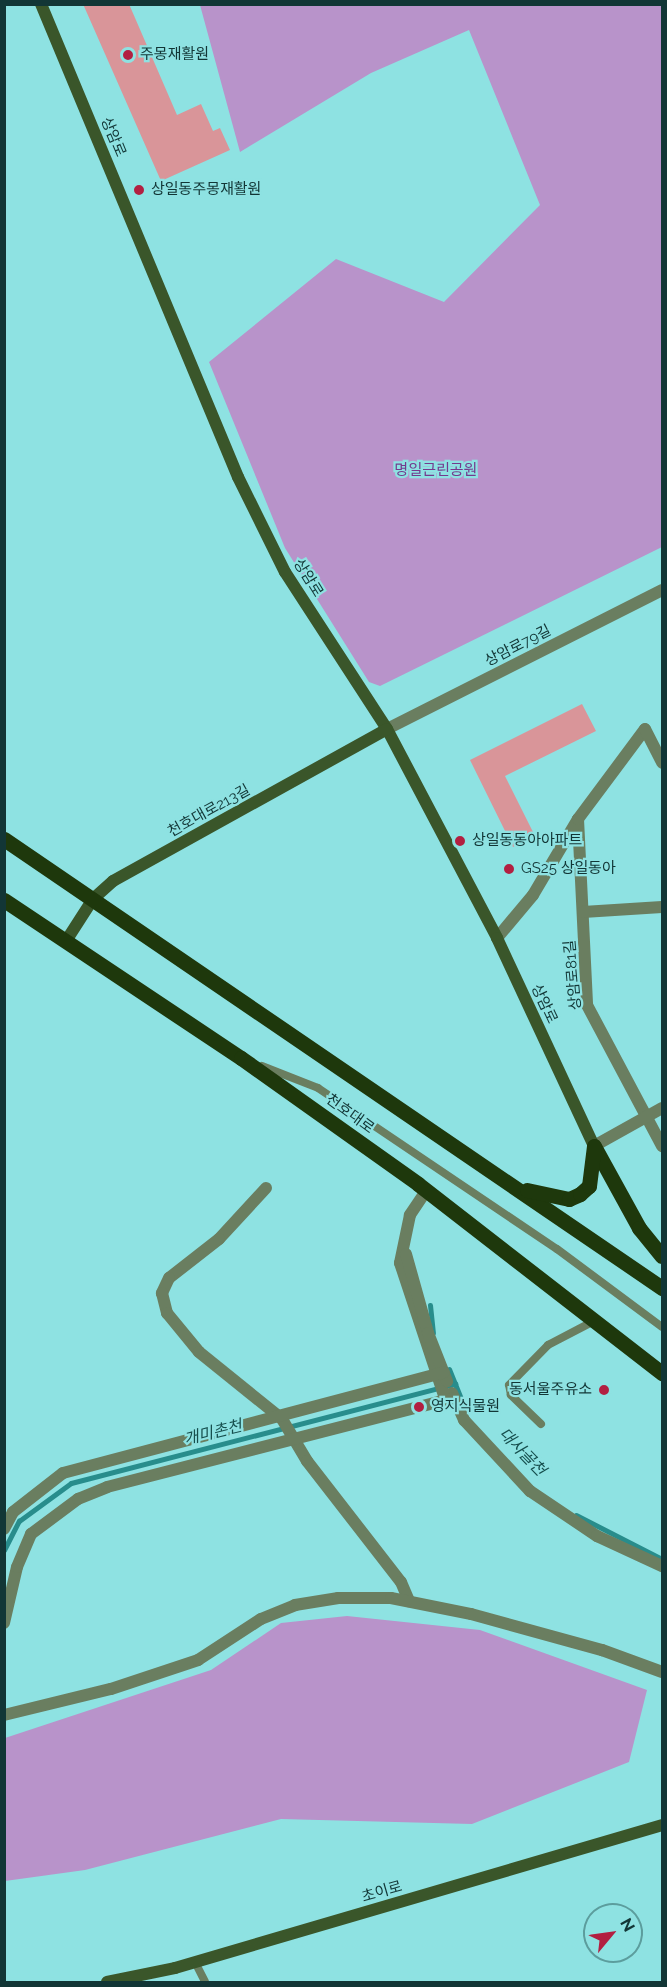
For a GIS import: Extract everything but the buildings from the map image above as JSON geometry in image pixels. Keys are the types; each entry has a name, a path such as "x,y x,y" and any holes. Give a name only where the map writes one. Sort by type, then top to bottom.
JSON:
{"main road":[{"name":"상암로","path":"41,4 238,477 285,572 387,729 497,938 594,1146"},
{"name":"천호대로213길","path":"66,941 93,899 113,881 387,729"},
{"path":"4,839 663,1288"},
{"name":"천호대로","path":"4,900 241,1058 426,1191 592,1322 663,1373"},
{"path":"518,1188 569,1199 580,1194 589,1186 594,1146"},
{"path":"594,1146 639,1228 663,1256"},
{"name":"초이로","path":"107,1983 195,1962 663,1825"}],"street":[{"name":"상암로79길","path":"387,729 663,590"},
{"path":"497,938 533,895 578,819 645,729 663,763"},
{"name":"상암로81길","path":"578,819 587,1005 663,1146"},
{"path":"583,912 663,907"},
{"path":"594,1146 663,1108"},
{"path":"266,1188 219,1239 169,1278 162,1293 167,1314 199,1352 282,1419 297,1437 307,1461 376,1548 408,1601"},
{"path":"426,1191 410,1215 406,1254 440,1376 464,1420 530,1491 597,1536 663,1566"},
{"path":"4,1529 13,1512 63,1473 282,1419 440,1376"},
{"path":"4,1623 17,1567 31,1534 52,1515 107,1487 450,1397"},
{"path":"4,1715 111,1689 198,1660 231,1635 295,1605 338,1598 408,1601 602,1650 663,1672"}],"lane":[{"path":"241,1058 318,1088 557,1249 663,1327"},
{"path":"610,1252 663,1296"},
{"path":"541,1424 511,1395 509,1385 548,1345 592,1322"},
{"path":"195,1962 205,1983"}],"green space":[{"name":"명일근린공원","path":"200,5 662,5 662,547 380,686 369,682 285,548 209,362 336,259 444,302 540,205 469,30 371,73 240,152"},
{"path":"347,1616 480,1630 647,1690 629,1762 472,1824 281,1819 85,1870 5,1881 5,1738 211,1670 281,1623"}],"waterway":[{"name":"대사골천","path":"430,1305 433,1333"},
{"name":"개미촌천","path":"449,1369 462,1402"},
{"name":"개미촌천","path":"4,1550 19,1521 71,1483 455,1384"},
{"name":"대사골천","path":"576,1515 662,1559"}],"place":[{"name":"주몽재활원","path":"128,55"},
{"name":"상일동주몽재활원","path":"139,190"},
{"name":"상일동동아아파트","path":"460,841"},
{"name":"GS25 상일동아","path":"509,869"},
{"name":"동서울주유소","path":"604,1390"},
{"name":"영지식물원","path":"419,1407"}]}
